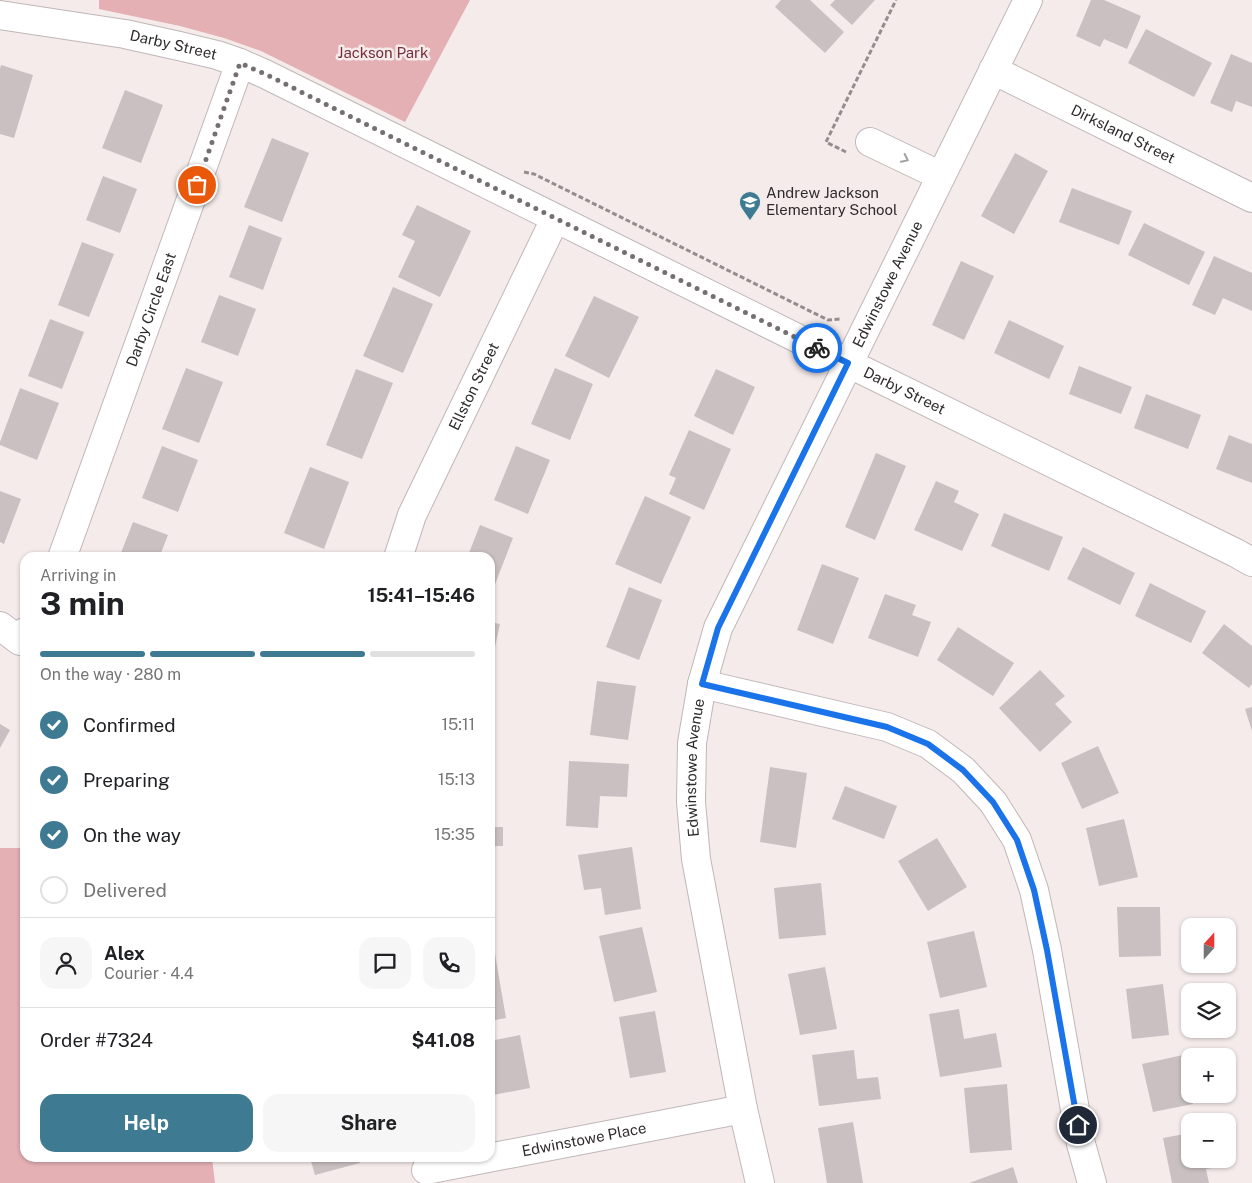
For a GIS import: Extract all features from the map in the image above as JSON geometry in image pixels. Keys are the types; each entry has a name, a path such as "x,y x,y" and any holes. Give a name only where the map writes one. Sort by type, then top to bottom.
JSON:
{"street":[{"name":"Edwinstowe Avenue","path":"760,1183 743,1109 695,850 691,802 692,743 702,684 718,628 993,70 1025,1"},
{"name":"Darby Street","path":"0,14 125,34 217,55 240,63 1227,548 1252,562"},
{"name":"Darby Circle East","path":"64,552 240,63"},
{"name":"Dirksland Street","path":"993,70 1252,198"},
{"path":"860,148 940,176"},
{"name":"Ellston Street","path":"400,552 412,515 555,219"},
{"path":"702,684 887,727 928,744 963,770 993,802 1017,840 1034,890 1047,950 1081,1144 1092,1183"},
{"name":"Edwinstowe Place","path":"495,1157 743,1109"},
{"name":"Edwinstowe Place","path":"426,1170 468,1162"}],"path":[{"path":"860,148 826,142 896,0"},
{"path":"519,172 534,174 828,320 840,319 843,313"}],"green space":[{"name":"Jackson Park","path":"99,0 470,0 405,122 261,51 224,38 180,26 99,9"},
{"path":"0,848 20,848 20,1162 212,1162 215,1183 0,1183"}],"building":[{"path":"781,0 810,0 844,32 825,53 775,7"},
{"path":"835,0 875,0 852,25 830,5"},
{"path":"1091,0 1104,0 1141,16 1127,49 1104,39 1100,47 1076,36"},
{"path":"1146,29 1212,63 1194,97 1128,63"},
{"path":"1231,54 1252,63 1252,107 1236,101 1232,112 1210,103"},
{"path":"1,65 33,75 14,138 0,134"},
{"path":"125,90 163,105 141,163 102,148"},
{"path":"272,138 309,153 282,222 244,207"},
{"path":"1015,153 1048,171 1014,234 981,216"},
{"path":"103,176 137,189 120,233 86,220"},
{"path":"1072,188 1132,211 1119,245 1059,222"},
{"path":"417,205 471,231 440,297 398,277 415,241 402,235"},
{"path":"1144,223 1205,252 1189,285 1128,255"},
{"path":"249,225 282,238 263,290 229,277"},
{"path":"82,242 114,254 89,317 58,305"},
{"path":"1214,256 1252,273 1252,311 1223,298 1215,315 1192,305"},
{"path":"961,261 994,276 964,340 932,325"},
{"path":"393,287 433,304 403,373 363,356"},
{"path":"219,295 256,309 238,356 201,342"},
{"path":"594,296 639,317 609,378 565,356"},
{"path":"50,319 84,332 62,389 28,376"},
{"path":"1009,320 1064,346 1049,379 994,353"},
{"path":"1079,366 1132,387 1121,414 1069,394"},
{"path":"186,368 223,382 199,443 162,429"},
{"path":"555,368 593,384 570,440 531,424"},
{"path":"356,369 393,383 362,459 326,445"},
{"path":"716,369 755,387 733,435 694,416"},
{"path":"20,388 59,403 37,460 0,445"},
{"path":"1146,394 1201,415 1188,449 1134,428"},
{"path":"689,430 731,449 704,510 669,494 676,478 669,475"},
{"path":"1229,435 1252,444 1252,483 1216,469"},
{"path":"162,446 198,460 178,512 142,498"},
{"path":"516,446 550,460 528,514 494,500"},
{"path":"876,453 906,466 875,540 845,527"},
{"path":"310,467 349,482 324,549 284,533"},
{"path":"936,481 959,491 954,502 979,514 962,551 914,530"},
{"path":"0,491 21,499 4,544 0,542"},
{"path":"645,496 691,517 661,584 615,564"},
{"path":"1004,513 1063,537 1049,571 991,546"},
{"path":"133,522 168,535 161,552 121,552"},
{"path":"480,525 513,538 495,584 495,552 469,552"},
{"path":"1083,547 1135,573 1120,605 1067,579"},
{"path":"822,564 859,578 833,644 797,630"},
{"path":"1150,583 1206,611 1191,643 1135,616"},
{"path":"629,587 662,600 639,660 606,647"},
{"path":"885,594 916,605 912,615 931,622 918,657 868,638"},
{"path":"495,623 500,624 495,647"},
{"path":"1224,624 1252,646 1252,684 1249,688 1202,653"},
{"path":"958,627 1014,663 993,696 937,660"},
{"path":"1040,670 1065,696 1055,704 1072,722 1040,752 999,708"},
{"path":"597,681 636,686 628,740 590,735"},
{"path":"1252,707 1252,731 1245,709"},
{"path":"0,724 10,730 0,748"},
{"path":"1098,746 1119,793 1082,809 1061,763"},
{"path":"569,761 629,764 627,797 600,796 598,828 566,826"},
{"path":"770,767 807,773 796,848 760,842"},
{"path":"845,786 897,806 884,839 832,819"},
{"path":"1124,819 1138,877 1099,886 1086,828"},
{"path":"495,827 503,827 503,846 495,846"},
{"path":"937,838 967,887 928,911 898,861"},
{"path":"632,847 641,909 605,915 601,888 584,890 578,855"},
{"path":"821,883 826,935 779,939 774,888"},
{"path":"1117,907 1160,907 1161,956 1119,957"},
{"path":"642,927 657,992 614,1002 599,936"},
{"path":"974,931 987,987 940,998 927,942"},
{"path":"495,954 506,1018 495,1020"},
{"path":"825,967 837,1029 800,1035 788,974"},
{"path":"1163,984 1169,1035 1132,1039 1126,989"},
{"path":"959,1009 964,1039 996,1033 1002,1067 940,1077 929,1014"},
{"path":"655,1011 666,1072 630,1078 619,1017"},
{"path":"520,1035 530,1088 495,1095 495,1040"},
{"path":"854,1050 857,1079 878,1077 881,1099 819,1106 812,1055"},
{"path":"1181,1055 1181,1103 1193,1104 1153,1112 1142,1064"},
{"path":"1007,1084 1012,1150 970,1153 964,1088"},
{"path":"853,1122 863,1183 827,1183 818,1128"},
{"path":"1181,1135 1181,1168 1212,1168 1206,1169 1209,1183 1172,1183 1163,1138"},
{"path":"311,1162 360,1163 315,1175"},
{"path":"1013,1167 1018,1183 969,1183"}],"way so far":[{"path":"197,185 240,63 817,348"}],"place":[{"name":"Andrew Jackson Elementary School","path":"750,221"}],"route":[{"path":"817,348 848,363 718,628 702,684 887,727 928,744 963,770 993,802 1017,840 1034,890 1047,950 1078,1125"}]}
